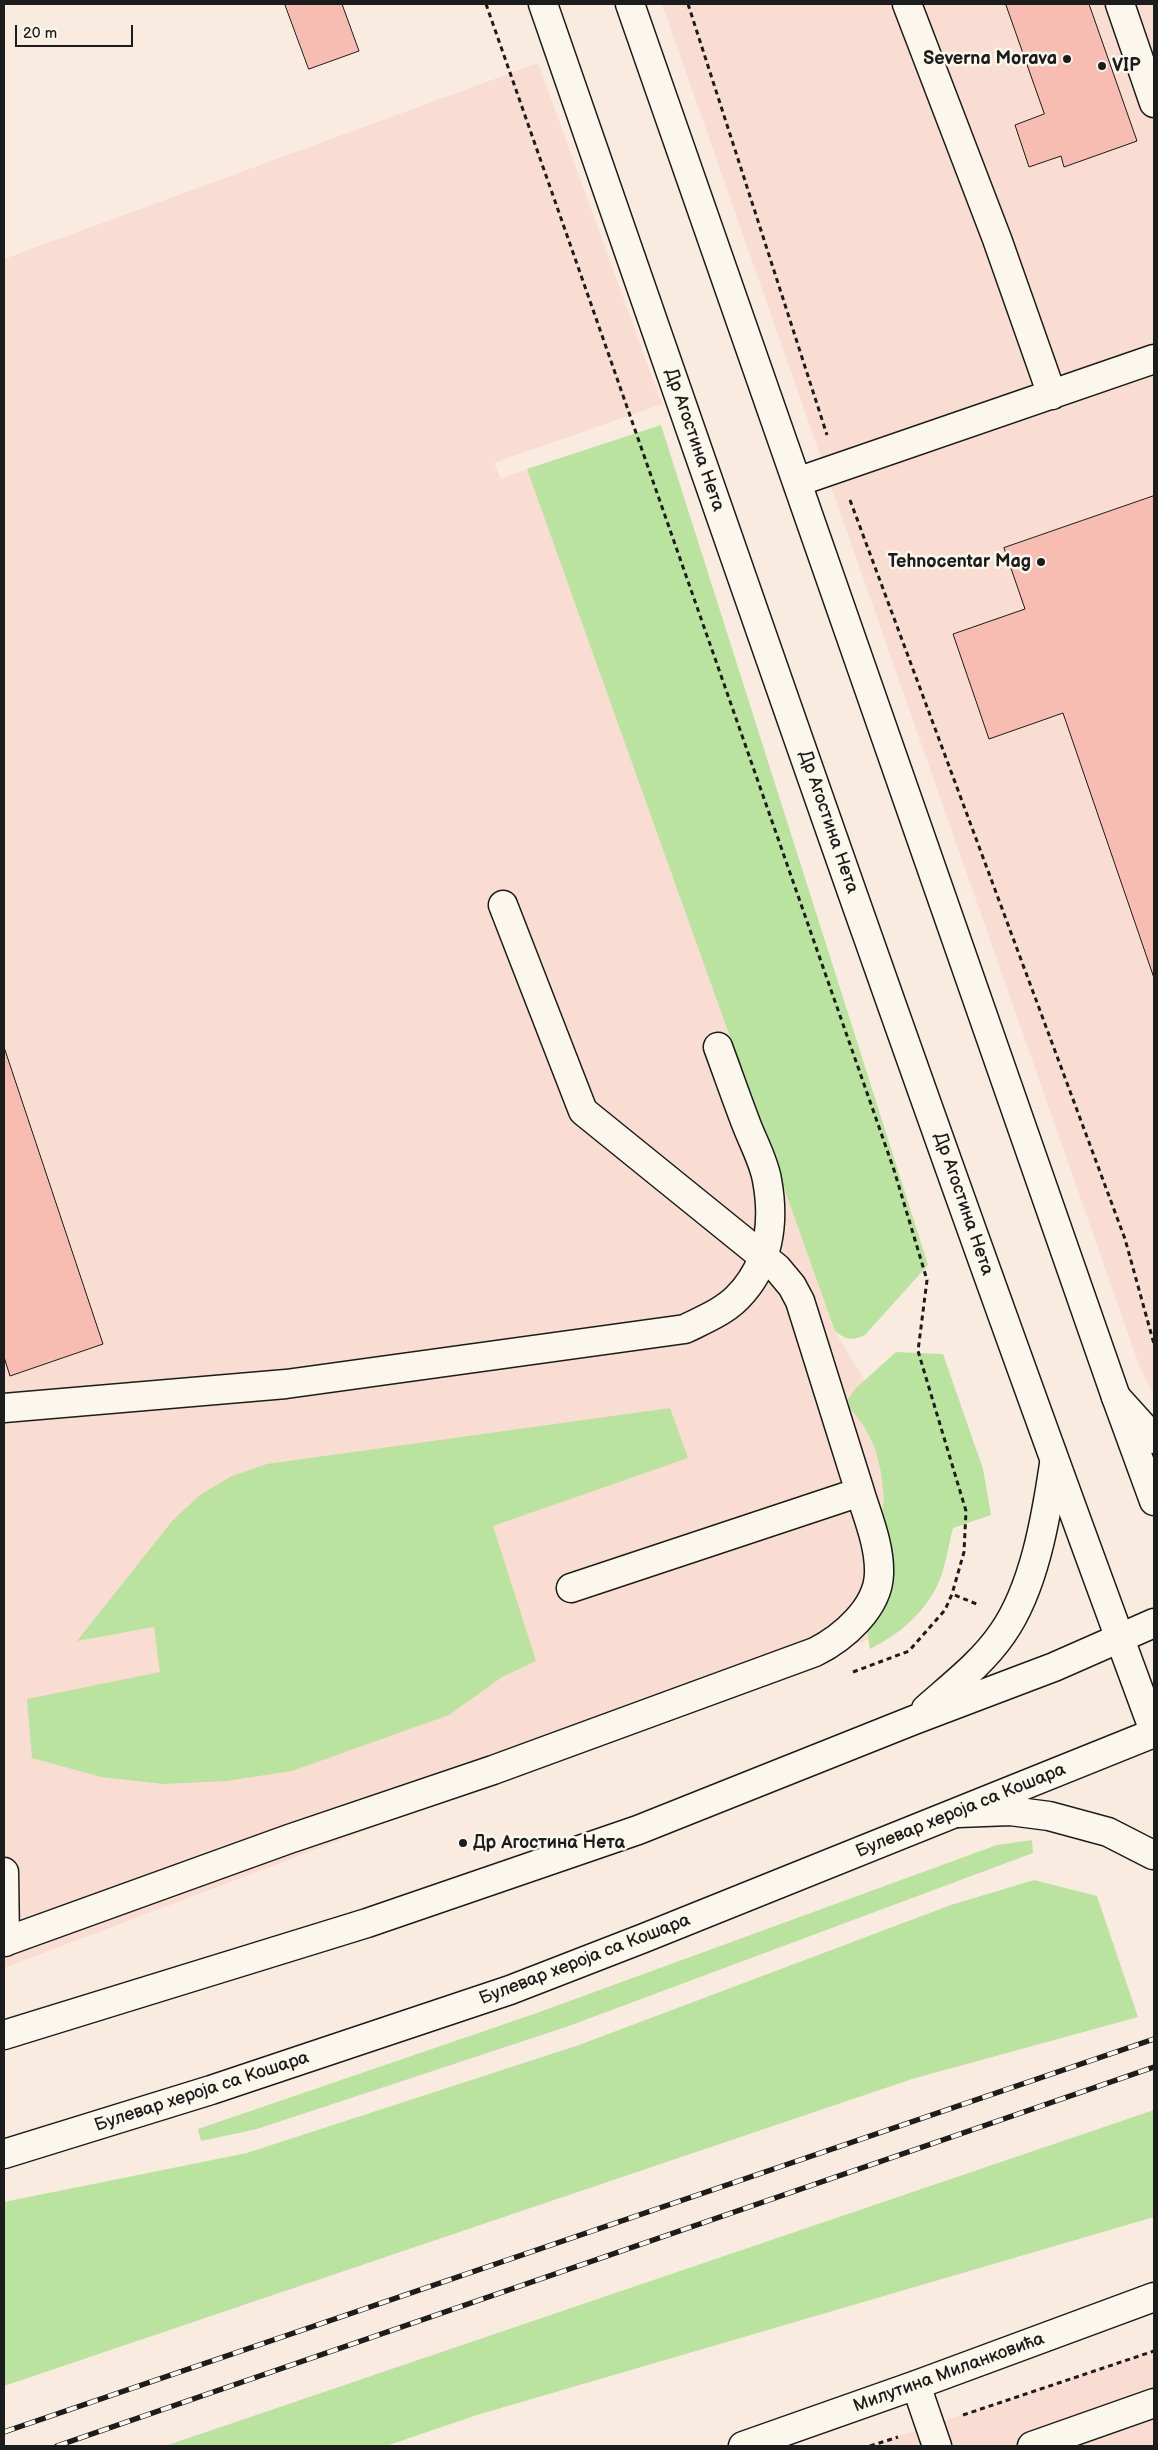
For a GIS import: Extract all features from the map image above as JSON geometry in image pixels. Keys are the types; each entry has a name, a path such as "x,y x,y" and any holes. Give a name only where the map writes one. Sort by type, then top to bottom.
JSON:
{"street":[{"name":"Др Агостина Нета","path":"543,4 718,510 1054,1464 1154,1732"},
{"path":"630,4 1116,1397 1154,1501"},
{"path":"907,4 997,239 1052,395"},
{"path":"1120,4 1154,103"},
{"path":"798,482 1154,359"},
{"path":"4,1872 4,1942 289,1839 493,1770 815,1652 835,1642 867,1607 878,1585 880,1573 876,1544 800,1301 792,1286 764,1258 583,1111 503,905"},
{"path":"4,1408 286,1384 685,1329 712,1316 736,1299 755,1277 764,1258 769,1236 770,1211 767,1179 718,1047"},
{"path":"1116,1397 1154,1440"},
{"path":"914,1720 978,1662 1002,1634 1012,1617 1032,1569 1046,1521 1054,1464"},
{"path":"570,1588 860,1492"},
{"path":"4,2035 367,1923 638,1830 914,1720 1054,1667 1154,1623"},
{"name":"Булевар хероја са Кошара","path":"4,2154 212,2090 510,1990 956,1813 1154,1732"},
{"path":"956,1813 1010,1811 1048,1816 1108,1832 1153,1855"},
{"name":"Милутина Миланковића","path":"743,2446 916,2386 1154,2297"},
{"path":"916,2386 934,2436"},
{"path":"1032,2446 1154,2403"}],"path":[{"path":"486,4 894,1170 927,1280 918,1351 966,1511 964,1552 952,1594"},
{"path":"688,4 838,469 1125,1239 1154,1344"},
{"path":"870,2446 934,2436 1154,2352"}],"shaded area":[{"path":"662,4 1154,4 1154,1396 1139,1365"},
{"path":"538,63 662,404 494,463 501,479 527,469 835,1331 869,1388 894,1420 888,1632 4,1968 4,1357 10,1376 103,1344 4,1047 4,259"},
{"path":"1154,2349 1154,2446 871,2446"}],"green space":[{"path":"661,425 928,1265 865,1335 856,1338 846,1338 835,1331 527,469"},
{"path":"896,1352 943,1354 983,1469 991,1515 953,1528 942,1574 930,1598 908,1624 890,1638 870,1649 867,1631 880,1604 881,1521 884,1499 881,1472 875,1448 864,1426 849,1407 848,1399 856,1388"},
{"path":"670,1408 688,1458 493,1526 536,1661 502,1677 449,1715 292,1771 226,1781 163,1784 101,1777 32,1758 27,1699 160,1672 154,1627 77,1641 173,1520 200,1495 232,1476 267,1464"},
{"path":"1032,1840 1033,1853 566,2027 257,2129 201,2141 198,2129 534,2014 997,1845"},
{"path":"1034,1880 1097,1896 1138,2017 912,2079 4,2386 4,2202 247,2153 579,2045 951,1905"},
{"path":"1154,2110 1154,2217 477,2415 386,2446 165,2446"}],"building":[{"path":"285,4 342,4 359,51 309,69"},
{"name":"Severna Morava","path":"1006,4 1089,4 1137,141 1064,167 1061,156 1029,167 1015,125 1044,114"},
{"path":"1154,496 1154,978 1063,713 989,739 953,634 1025,609 1004,548"},
{"path":"4,1047 103,1344 10,1376 4,1357"}],"railway":[{"path":"4,2432 1154,2039"},
{"path":"57,2446 1154,2067"}],"place":[{"name":"Severna Morava","path":"1067,59"},
{"name":"VIP","path":"1102,66"},
{"name":"Tehnocentar Mag","path":"1041,562"},
{"name":"Др Агостина Нета","path":"463,1843"}]}
